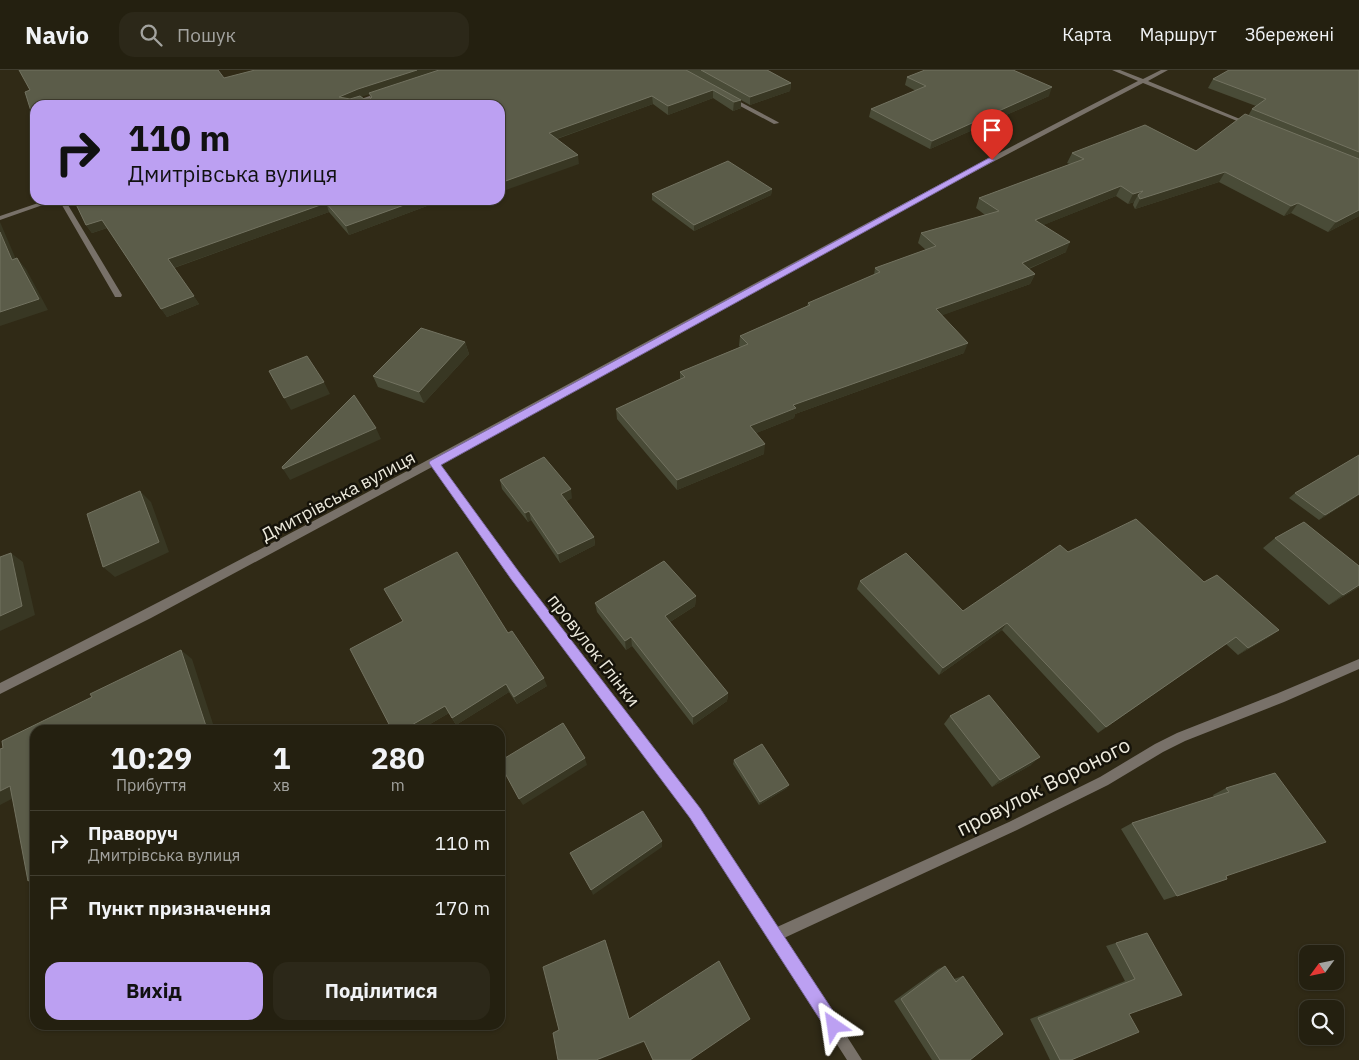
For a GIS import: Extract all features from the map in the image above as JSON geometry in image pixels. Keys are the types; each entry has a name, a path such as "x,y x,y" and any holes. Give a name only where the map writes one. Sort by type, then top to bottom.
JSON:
{"street":[{"path":"1115,70 1260,129"},
{"name":"Дмитрівська вулиця","path":"0,689 158,610 434,463 907,205 1165,70"},
{"path":"361,100 391,91"},
{"path":"727,96 776,123"},
{"path":"0,218 39,205"},
{"path":"65,205 118,295"},
{"name":"провулок Глінки","path":"434,463 515,576 695,813 855,1060"},
{"name":"провулок Вороного","path":"774,935 1014,826 1104,782 1159,748 1181,737 1359,664"}],"building":[{"path":"19,70 218,70 224,78 255,70 417,70 339,97 350,99 360,96 364,99 370,99 372,97 369,93 439,70 686,70 741,100 734,102 713,90 668,106 652,96 549,133 578,155 505,181 505,100 30,100 30,108 25,92 30,90"},
{"path":"701,70 767,70 791,83 750,97"},
{"path":"925,70 1013,70 1052,87 932,141 871,109 926,86 907,77"},
{"path":"1229,70 1359,70 1359,152 1252,109 1266,99 1213,79"},
{"path":"1245,114 1359,159 1359,210 1336,222 1298,203 1291,206 1225,172 1140,199 1138,195 1143,191 1133,194 1121,186 1035,220 1070,242 1022,263 1035,274 936,309 968,343 793,405 796,408 750,426 765,444 677,480 616,409 685,377 680,372 748,344 740,336 810,305 808,303 880,272 875,268 936,246 921,233 999,211 979,198 1084,159 1072,153 1145,125 1196,151"},
{"path":"728,161 772,189 694,225 652,194"},
{"path":"76,205 320,205 168,259 194,296 161,309 102,220 86,225"},
{"path":"328,205 404,205 346,226"},
{"path":"0,232 12,260 17,258 39,299 0,312"},
{"path":"421,328 465,342 419,392 373,376"},
{"path":"307,356 324,382 284,398 269,371"},
{"path":"354,395 376,428 283,469 282,467"},
{"path":"1359,455 1359,494 1325,515 1295,493"},
{"path":"544,457 571,489 561,494 594,537 558,554 529,511 525,513 500,480"},
{"path":"140,491 159,542 103,567 87,514"},
{"path":"1136,519 1204,582 1217,575 1279,630 1248,648 1236,637 1106,727 1007,623 943,668 860,581 906,553 963,611 1060,545 1068,552"},
{"path":"1304,522 1359,566 1359,585 1343,595 1275,538"},
{"path":"457,552 508,633 512,631 544,678 514,697 506,684 452,718 445,706 412,725 389,725 350,649 403,621 384,589"},
{"path":"11,553 22,606 0,616 0,557"},
{"path":"664,561 696,596 665,616 728,693 693,717 631,637 625,641 595,603"},
{"path":"181,650 206,725 35,725 92,697 90,694"},
{"path":"989,695 1040,757 1000,780 950,716"},
{"path":"563,723 585,758 519,799 505,773 505,758"},
{"path":"30,727 30,880 28,881 10,786 0,791 0,749 3,748 2,741"},
{"path":"762,744 789,785 760,802 734,760"},
{"path":"1275,773 1326,842 1226,876 1227,879 1177,896 1132,823 1229,792 1226,788"},
{"path":"643,811 662,841 591,890 570,853"},
{"path":"1147,933 1182,995 1129,1014 1139,1032 1071,1060 1060,1060 1038,1018 1135,979 1116,943"},
{"path":"605,940 629,1019 719,961 750,1019 690,1060 653,1060 644,1041 596,1060 558,1060 553,1033 559,1030 543,967"},
{"path":"945,966 956,982 963,976 1003,1034 970,1060 940,1060 901,999"}],"route":[{"path":"834,1026 695,813 631,726 515,576 434,463 992,160"}]}
